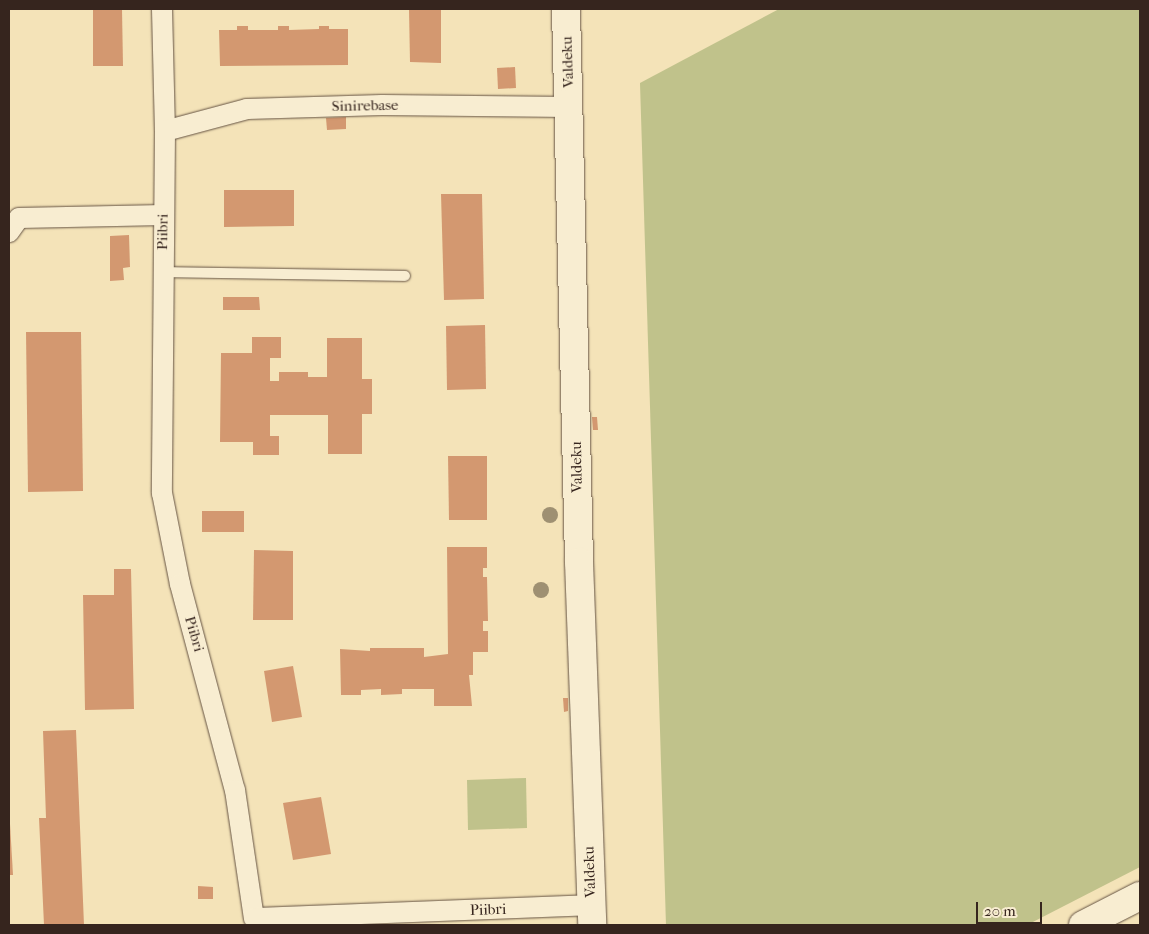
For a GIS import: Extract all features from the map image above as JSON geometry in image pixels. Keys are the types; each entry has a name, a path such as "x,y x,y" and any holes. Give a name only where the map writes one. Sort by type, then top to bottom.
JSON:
{"street":[{"name":"Piibri","path":"162,9 165,131 162,493 180,584 235,790 249,921 592,915"},
{"name":"Valdeku","path":"566,9 579,562 592,915"},
{"name":"Sinirebase","path":"165,131 248,109 382,105 569,107"},
{"path":"14,225 164,215"},
{"path":"1083,925 1140,896"}],"lane":[{"path":"163,272 404,276"}],"green space":[{"path":"779,9 1140,9 1140,867 1027,925 666,925 640,83"},
{"path":"526,778 527,828 468,830 467,780"}],"building":[{"path":"93,9 122,9 123,66 93,66"},
{"path":"409,9 441,9 441,63 410,62"},
{"path":"237,26 248,26 248,30 278,30 278,26 289,26 289,30 319,29 319,26 329,26 329,29 348,29 348,65 220,66 219,30 237,30"},
{"path":"515,67 516,88 498,89 497,68"},
{"path":"346,117 346,129 327,130 326,118"},
{"path":"224,190 294,190 294,226 224,227"},
{"path":"441,194 482,194 484,299 444,300"},
{"path":"129,235 130,267 123,268 124,280 110,281 110,236"},
{"path":"223,297 259,297 260,310 223,310"},
{"path":"485,325 486,389 447,390 446,326"},
{"path":"26,332 81,332 83,491 28,492"},
{"path":"252,337 281,337 281,358 270,358 270,381 279,381 279,372 308,372 308,377 327,377 327,338 362,338 362,379 372,379 372,414 362,414 362,454 328,454 328,415 270,415 270,436 279,436 279,455 253,455 253,442 220,442 221,353 252,353"},
{"path":"592,417 597,417 598,430 593,430"},
{"path":"448,456 487,456 487,520 449,520"},
{"path":"202,511 244,511 244,532 202,532"},
{"path":"447,547 487,547 487,568 483,568 483,577 487,577 488,621 483,621 483,631 488,631 488,652 473,652 473,675 469,675 472,706 434,706 434,689 402,689 402,694 381,695 381,689 361,690 361,695 341,695 340,649 370,651 370,648 424,648 424,657 448,654"},
{"path":"254,550 293,551 293,620 253,620"},
{"path":"114,569 131,569 134,709 85,710 83,595 114,595"},
{"path":"293,666 302,717 272,722 264,671"},
{"path":"563,698 568,698 568,711 564,712"},
{"path":"76,730 84,925 44,925 39,818 46,818 43,731"},
{"path":"321,797 331,854 293,860 283,803"},
{"path":"9,807 13,875 9,875"},
{"path":"198,886 213,887 213,899 198,899"}]}
